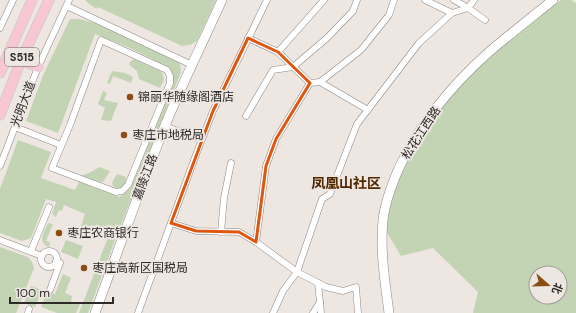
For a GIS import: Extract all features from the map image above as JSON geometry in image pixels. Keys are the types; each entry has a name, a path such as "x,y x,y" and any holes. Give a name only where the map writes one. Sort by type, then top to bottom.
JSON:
{"main road":[{"name":"S515","path":"0,73 3,56 32,0"},
{"name":"光明大道","path":"0,116 21,60 49,0"},
{"path":"21,60 38,67"}],"street":[{"path":"0,28 12,0"},
{"name":"嘉陵江路","path":"95,313 140,189 165,126 222,0"},
{"path":"138,313 213,112 267,0"},
{"path":"278,52 324,0"},
{"path":"246,116 273,70 293,67 327,38 354,12 357,0"},
{"path":"248,38 278,52 310,83 320,82 361,50 389,15 394,0"},
{"path":"425,0 452,13"},
{"path":"454,0 485,20"},
{"path":"273,313 283,290 297,272 322,199 330,194 357,124 419,43 452,13 468,8 474,0"},
{"name":"松花江西路","path":"389,313 383,261 383,218 388,194 406,153 420,130 450,91 490,52 553,0"},
{"path":"68,3 192,65"},
{"name":"光明大道","path":"0,166 38,67 68,3"},
{"path":"102,40 167,70 170,76 170,83 128,185 122,191 116,192 52,168 61,145 102,40"},
{"path":"320,82 368,110"},
{"path":"256,242 266,166 276,139 310,83"},
{"path":"165,126 202,140"},
{"path":"15,127 61,145"},
{"path":"221,232 224,198 231,163"},
{"path":"31,251 49,207"},
{"path":"171,223 196,231 239,232 256,242 297,272 326,287 342,291 356,287 358,313"},
{"path":"0,240 42,256"},
{"path":"50,290 60,263 56,261 56,256 53,252 45,252 42,256 41,261 46,266 55,264 56,261"},
{"path":"318,283 321,313"},
{"path":"313,313 320,302"}],"highlighted area":[{"path":"248,38 278,52 310,83 276,139 266,166 256,242 239,232 196,231 171,223 213,111"}],"green space":[{"path":"85,0 216,0 197,41 190,45 182,46 98,7 97,9"},
{"path":"561,0 571,0 576,3 576,313 473,313 478,292 433,248 401,256 386,231 390,196 415,143 451,95 489,56"},
{"path":"70,19 79,19 99,24 176,58 180,63 181,72 88,313 79,313 110,232 91,225 88,233 80,229 85,214 64,205 62,211 59,210 56,217 52,214 56,202 46,199 31,238 22,241 0,233 0,189 18,140 51,152 41,178 75,190 79,182 119,197 124,194 130,189 171,87 173,76 170,68 130,48 95,34 58,133 26,121 44,73"},
{"path":"134,59 162,72 164,80 160,88 139,79 137,71 129,65"},
{"path":"113,71 125,73 133,77 131,83 113,76 110,84 107,83"},
{"path":"103,91 107,93 104,100 118,103 111,121 101,120 105,108 98,104"},
{"path":"99,167 110,171 103,182 81,176 93,171"},
{"path":"117,174 126,177 123,187 119,189 113,186 112,182"},
{"path":"48,223 53,224 46,241 50,242 49,247 45,245 42,240 43,233"},
{"path":"66,240 83,246 78,259 61,252"},
{"path":"0,247 28,257 34,268 16,313 0,313"},
{"path":"63,274 71,278 65,293 72,296 71,301 80,304 76,313 57,313 41,307 47,292 55,294"},
{"path":"31,286 42,290 35,307 24,303"}],"place":[{"name":"锦丽华随缘阁酒店","path":"130,97"},
{"name":"枣庄市地税局","path":"124,135"},
{"name":"枣庄农商银行","path":"59,233"},
{"name":"枣庄高新区国税局","path":"84,268"}],"district":[{"name":"凤凰山社区","path":"346,183"}]}
